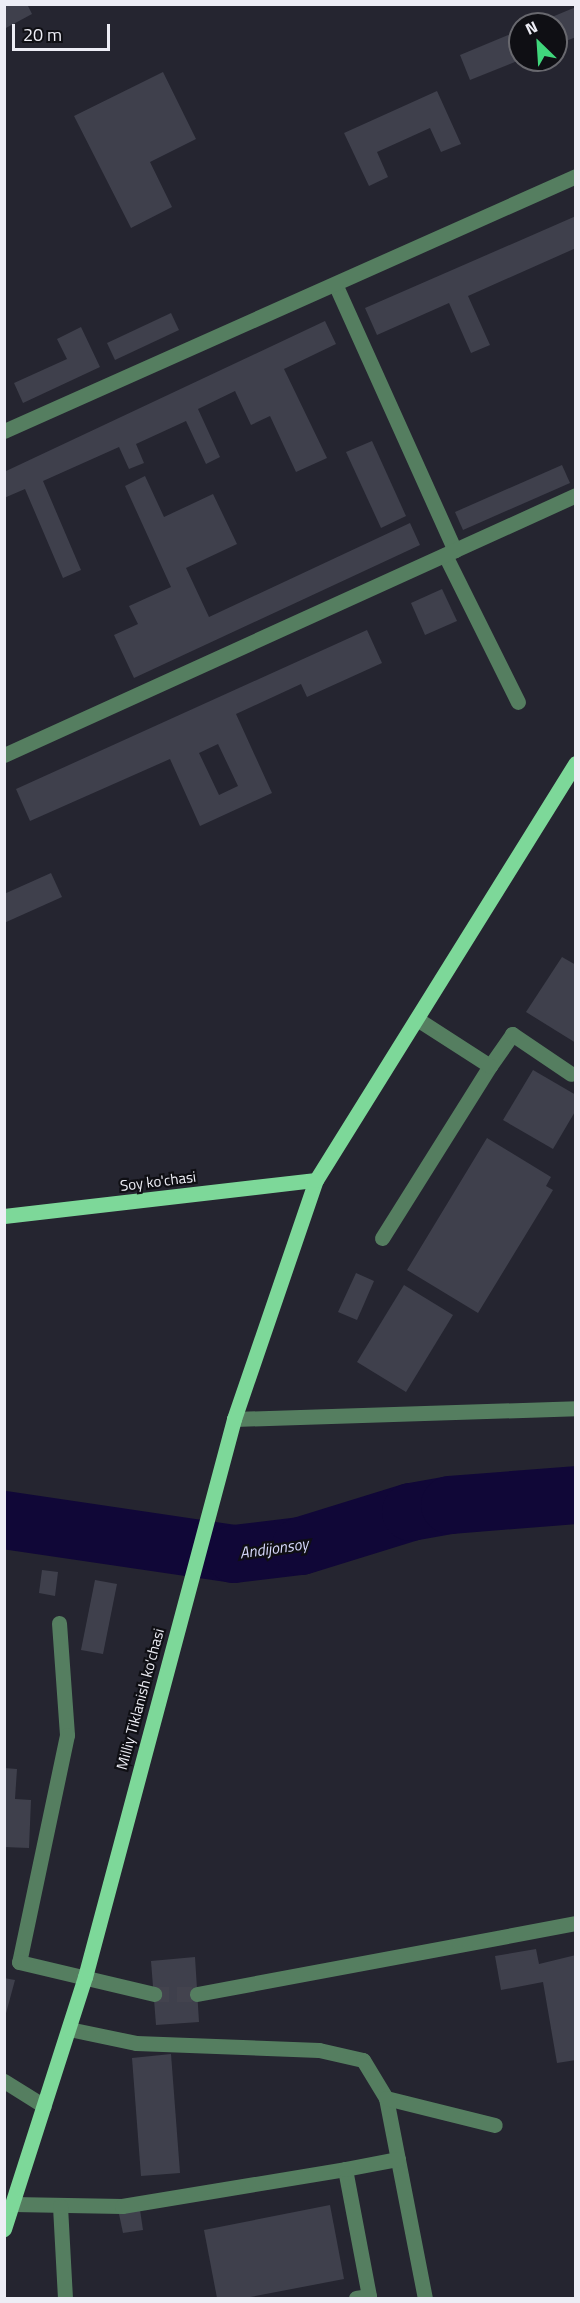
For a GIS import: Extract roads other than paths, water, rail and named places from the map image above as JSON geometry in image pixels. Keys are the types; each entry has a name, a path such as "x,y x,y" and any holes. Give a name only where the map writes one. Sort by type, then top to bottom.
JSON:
{"main road":[{"name":"Milliy Tiklanish ko'chasi","path":"4,2229 85,1977 234,1419 316,1180 576,763"},
{"name":"Soy ko'chasi","path":"4,1216 316,1180"}],"street":[{"path":"4,431 336,286 576,176"},
{"path":"336,286 450,553 518,702"},
{"path":"4,755 576,495"},
{"path":"417,1019 490,1066"},
{"path":"382,1238 512,1034 571,1074"},
{"path":"234,1419 576,1408"},
{"path":"59,1623 67,1735 19,1962 154,1994"},
{"path":"197,1994 576,1923"},
{"path":"69,2029 136,2043 319,2050 363,2060 386,2098 425,2298"},
{"path":"4,2081 44,2106"},
{"path":"386,2098 495,2125"},
{"path":"13,2204 122,2206 398,2159"},
{"path":"345,2169 369,2296 356,2298"},
{"path":"60,2205 65,2298"}],"waterway":[{"name":"Andijonsoy","path":"4,1520 234,1554 301,1546 411,1512 450,1505 576,1495"}],"tunnel":[{"path":"154,1994 197,1994"}]}
